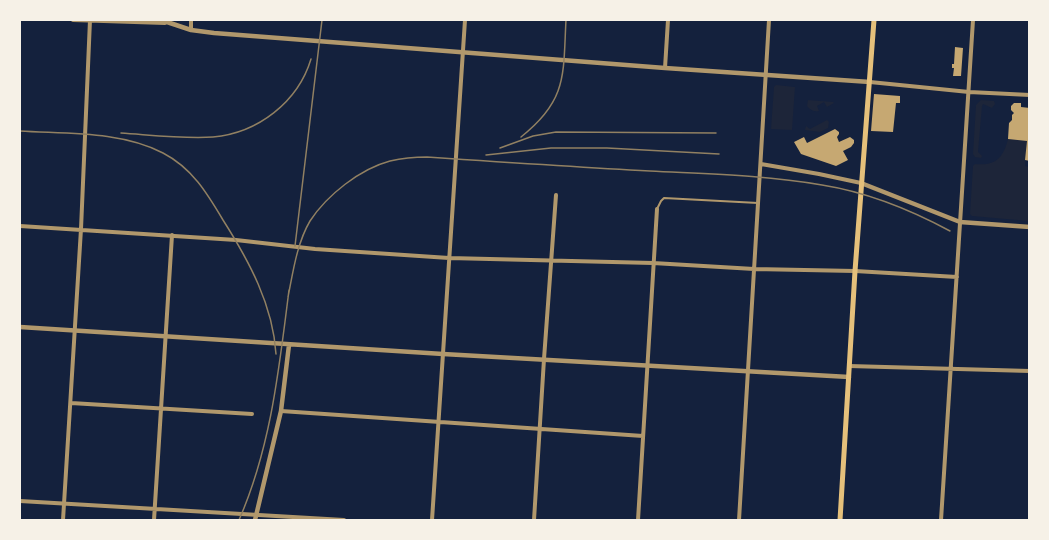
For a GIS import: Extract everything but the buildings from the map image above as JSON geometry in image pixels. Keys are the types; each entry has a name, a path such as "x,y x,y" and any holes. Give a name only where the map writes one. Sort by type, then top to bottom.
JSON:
{"main road":[{"path":"840,520 855,271 874,20"}],"street":[{"path":"73,20 169,23"},
{"path":"63,520 81,229 90,20"},
{"path":"161,20 191,30 214,33 1029,95"},
{"path":"191,20 191,30"},
{"path":"432,520 465,20"},
{"path":"665,68 668,20"},
{"path":"739,520 769,20"},
{"path":"941,520 973,20"},
{"path":"761,164 861,183 960,222 1029,227"},
{"path":"534,520 556,195"},
{"path":"638,520 657,209"},
{"path":"20,225 449,258 653,263 957,277"},
{"path":"154,520 172,235"},
{"path":"20,327 849,377"},
{"path":"255,518 281,411 289,345"},
{"path":"849,366 1029,371"},
{"path":"71,403 252,414"},
{"path":"281,411 643,436"},
{"path":"20,501 255,518 344,520"}],"lane":[{"path":"657,209 664,198 758,203"}],"shaded area":[{"path":"776,85 795,87 792,130 771,129"},
{"path":"808,100 834,103 827,107 824,102 817,106 819,111 815,111 807,106"},
{"path":"981,100 994,101 995,104 992,108 983,104 982,106 978,152 981,158 973,154 976,105"},
{"path":"827,120 828,128 820,132 805,130 806,126 810,129"},
{"path":"1008,139 1027,141 1025,166 1029,167 1029,221 972,216 970,214 973,166 997,160 1004,152"}],"railway":[{"path":"295,246 322,20"},
{"path":"521,137 536,124 555,98 563,71 566,20"},
{"path":"121,133 167,137 213,137 245,129 274,113 286,102 297,89 311,59"},
{"path":"20,131 111,137 146,146 163,153 182,166 211,200 250,267 265,301 276,354"},
{"path":"500,148 533,136 556,132 716,133"},
{"path":"486,155 551,148 607,148 719,154"},
{"path":"288,297 302,239 317,211 345,184 367,170 390,161 408,158 427,157 779,179 839,188 872,197 950,231"},
{"path":"239,520 250,492 266,436 277,378 289,290"}]}
